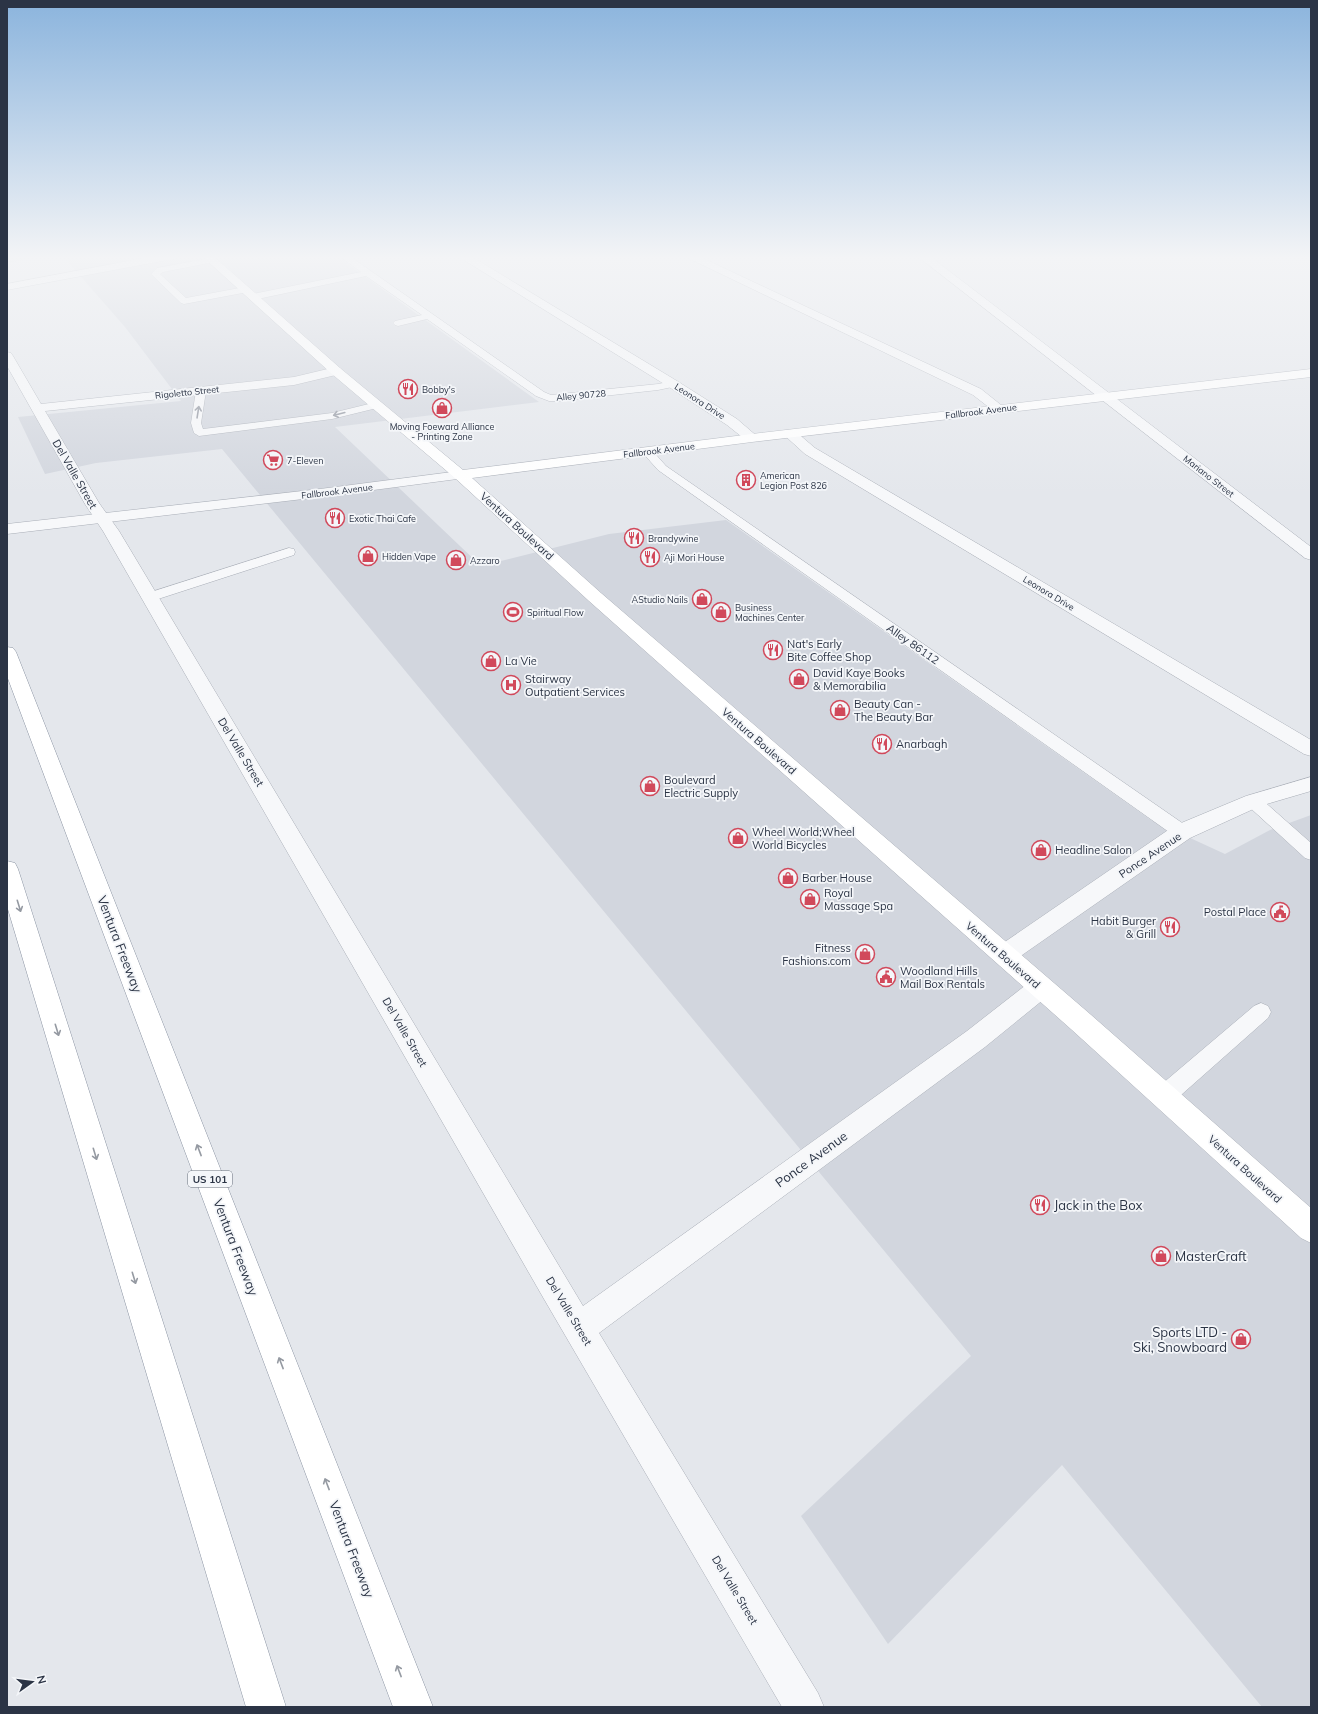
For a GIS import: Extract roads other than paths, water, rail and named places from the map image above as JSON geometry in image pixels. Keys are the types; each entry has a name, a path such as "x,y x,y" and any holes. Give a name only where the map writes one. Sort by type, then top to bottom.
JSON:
{"main road":[{"name":"Ventura Boulevard","path":"296,335 336,371 460,475 595,597 1164,1096 1311,1228"},
{"name":"Fallbrook Avenue","path":"460,475 752,438 1311,373"},
{"name":"Ventura Freeway","path":"7,652 413,1707"},
{"path":"7,869 266,1707"}],"street":[{"name":"Leonora Drive","path":"593,335 732,422 752,438"},
{"path":"856,335 972,390 1000,409"},
{"name":"Mariano Street","path":"1025,335 1311,555"},
{"name":"Del Valle Street","path":"7,356 92,504 150,597 579,1328 804,1707"},
{"name":"Rigoletto Street","path":"37,408 294,381 336,371"},
{"name":"Leonora Drive","path":"790,434 810,451 1311,749"},
{"name":"Fallbrook Avenue","path":"7,529 460,475"},
{"name":"Ponce Avenue","path":"1004,955 1182,832 1253,801 1311,784"},
{"name":"Ponce Avenue","path":"579,1328 976,1039 1040,988"}],"lane":[{"name":"Alley 90728","path":"456,335 540,394 549,398 651,388 673,384"},
{"path":"201,391 196,423 199,433 332,416 377,405"},
{"name":"Alley 86112","path":"647,451 662,468 1182,832"},
{"path":"150,597 289,552"},
{"path":"1253,801 1311,853"},
{"path":"1164,1096 1261,1012"}],"place":[{"name":"Bobby's","path":"408,389"},
{"name":"Moving Foeward Alliance - Printing Zone","path":"442,408"},
{"name":"7-Eleven","path":"273,460"},
{"name":"American Legion Post 826","path":"746,480"},
{"name":"Exotic Thai Cafe","path":"335,518"},
{"name":"Brandywine","path":"634,538"},
{"name":"Hidden Vape","path":"368,556"},
{"name":"Aji Mori House","path":"650,557"},
{"name":"Azzaro","path":"456,560"},
{"name":"AStudio Nails","path":"702,599"},
{"name":"Spiritual Flow","path":"513,612"},
{"name":"Business Machines Center","path":"721,612"},
{"name":"Nat's Early Bite Coffee Shop","path":"773,650"},
{"name":"La Vie","path":"491,661"},
{"name":"David Kaye Books & Memorabilia","path":"799,679"},
{"name":"Stairway Outpatient Services","path":"511,685"},
{"name":"Beauty Can - The Beauty Bar","path":"840,710"},
{"name":"Anarbagh","path":"882,744"},
{"name":"Boulevard Electric Supply","path":"650,786"},
{"name":"Wheel World;Wheel World Bicycles","path":"738,838"},
{"name":"Headline Salon","path":"1041,850"},
{"name":"Barber House","path":"788,878"},
{"name":"Royal Massage Spa","path":"810,899"},
{"name":"Postal Place","path":"1280,912"},
{"name":"Habit Burger & Grill","path":"1170,927"},
{"name":"Fitness Fashions.com","path":"865,954"},
{"name":"Woodland Hills Mail Box Rentals","path":"886,977"},
{"name":"Jack in the Box","path":"1040,1205"},
{"name":"MasterCraft","path":"1161,1256"},
{"name":"Sports LTD - Ski, Snowboard","path":"1241,1339"}]}
